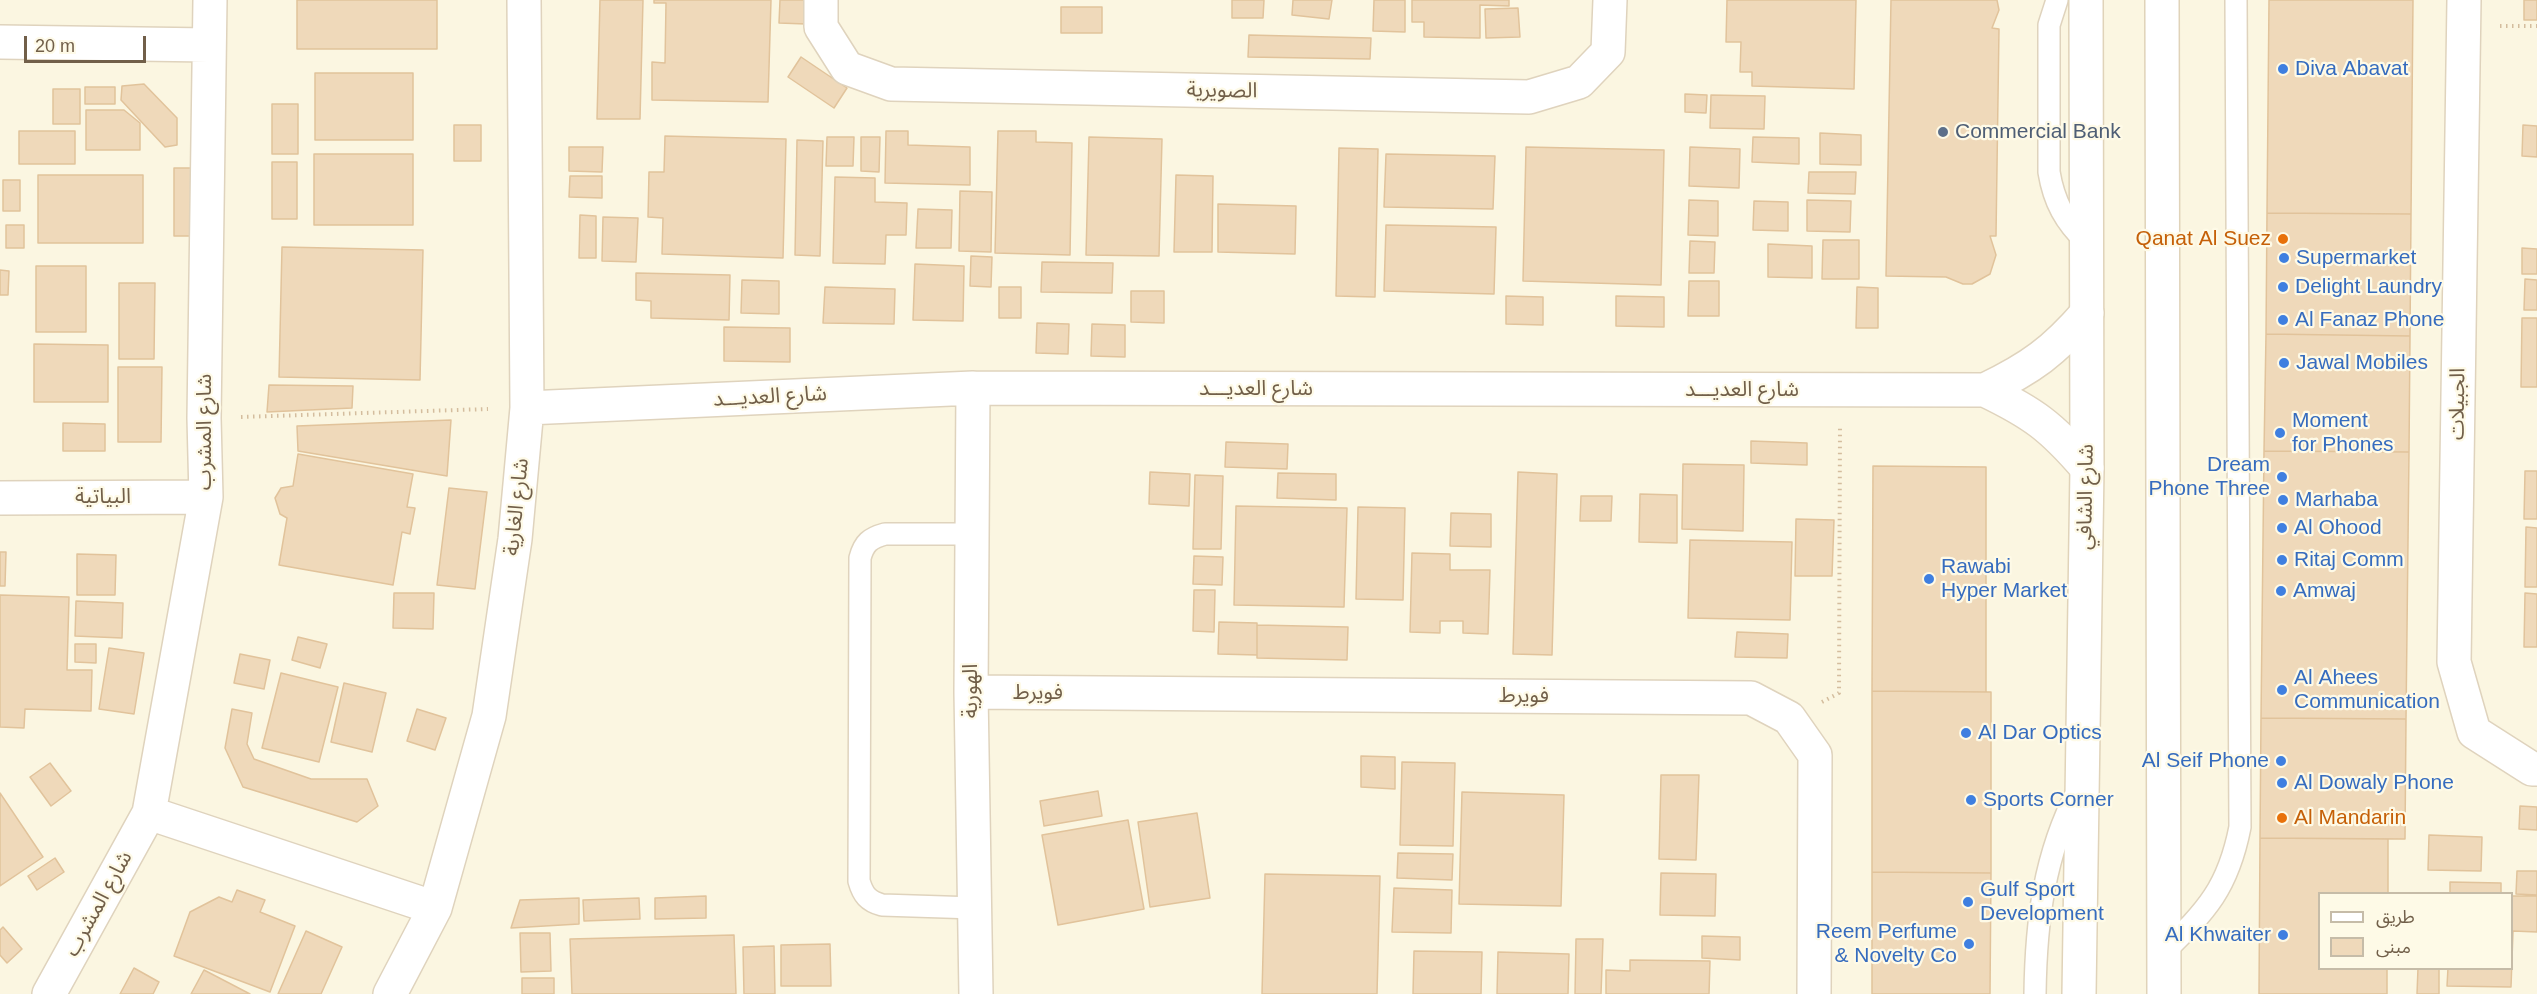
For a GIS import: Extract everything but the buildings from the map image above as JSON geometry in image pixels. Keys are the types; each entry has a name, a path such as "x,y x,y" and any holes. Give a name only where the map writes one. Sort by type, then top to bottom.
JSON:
{"street":[{"name":"شارع المشرب","path":"49,994 149,813 206,497 204,418 210,0"},
{"name":"شارع الغارية","path":"390,994 435,908 489,716 515,539 527,408 524,0"},
{"name":"الصويرية","path":"821,0 821,27 847,68 891,84 1529,97 1579,82 1608,52 1610,0"},
{"name":"شارع الشافي","path":"2079,994 2087,468 2086,0"},
{"path":"2162,0 2164,994"},
{"name":"الجبيلات","path":"2464,0 2454,662 2474,732 2532,769 2537,769"},
{"path":"0,42 209,45"},
{"name":"شارع العديـــد","path":"527,408 973,388 1985,390 2024,371 2050,352 2087,313"},
{"name":"الهورية","path":"973,388 971,692 976,994"},
{"name":"شارع العديـــد","path":"1985,390 2024,409 2059,435 2087,468"},
{"name":"البياتية","path":"0,498 206,497"},
{"name":"فويرط","path":"971,692 1751,698 1789,718 1815,755 1814,994"},
{"path":"149,813 435,908"}],"lane":[{"path":"2057,0 2049,25 2049,172 2052,193 2060,212 2087,243"},
{"path":"2164,952 2214,899 2227,877 2240,827 2236,0"},
{"path":"972,534 885,534 872,537 863,546 860,558 859,881 862,893 870,902 882,905 975,908"},
{"path":"2035,994 2038,915 2044,880 2062,824 2082,781"}],"path":[{"path":"1789,718 1839,693 1840,390"},
{"path":"204,418 527,408"}],"place":[{"name":"Diva Abavat","path":"2283,69"},
{"name":"Commercial Bank","path":"1943,132"},
{"name":"Qanat Al Suez","path":"2283,239"},
{"name":"Supermarket","path":"2284,258"},
{"name":"Delight Laundry","path":"2283,287"},
{"name":"Al Fanaz Phone","path":"2283,320"},
{"name":"Jawal Mobiles","path":"2284,363"},
{"name":"Moment for Phones","path":"2280,433"},
{"name":"Dream Phone Three","path":"2282,477"},
{"name":"Marhaba","path":"2283,500"},
{"name":"Al Ohood","path":"2282,528"},
{"name":"Ritaj Comm","path":"2282,560"},
{"name":"Rawabi Hyper Market","path":"1929,579"},
{"name":"Amwaj","path":"2281,591"},
{"name":"Al Ahees Communication","path":"2282,690"},
{"name":"Al Dar Optics","path":"1966,733"},
{"name":"Al Seif Phone","path":"2281,761"},
{"name":"Al Dowaly Phone","path":"2282,783"},
{"name":"Sports Corner","path":"1971,800"},
{"name":"Al Mandarin","path":"2282,818"},
{"name":"Gulf Sport Development","path":"1968,902"},
{"name":"Al Khwaiter","path":"2283,935"},
{"name":"Reem Perfume & Novelty Co","path":"1969,944"}]}
